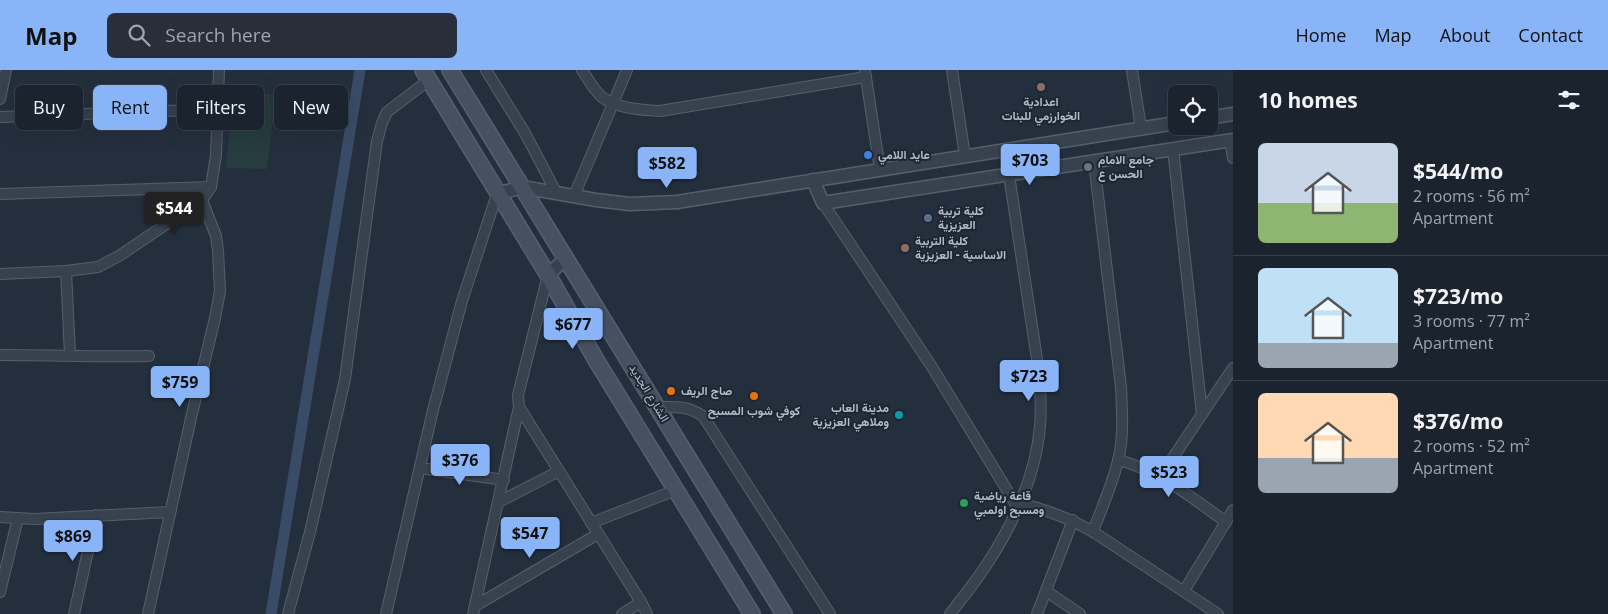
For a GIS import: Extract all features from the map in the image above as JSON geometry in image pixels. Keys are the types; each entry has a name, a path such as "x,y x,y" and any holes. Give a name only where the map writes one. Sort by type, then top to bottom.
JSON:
{"main road":[{"name":"الشارع الجديد","path":"450,70 784,614"},
{"path":"426,75 548,275 596,360 752,614"}],"street":[{"path":"0,98 6,70"},
{"path":"219,70 219,85"},
{"path":"486,70 525,133 556,192"},
{"path":"582,70 602,97 613,103 633,109 660,111 866,73 880,170"},
{"path":"574,196 627,70"},
{"path":"952,70 966,156"},
{"path":"1132,70 1141,128"},
{"path":"288,614 310,532 345,379 377,141 387,112 426,75"},
{"path":"0,117 177,111"},
{"path":"1218,116 1233,114"},
{"path":"386,614 462,300 497,194 522,187 622,203 677,202 1168,124"},
{"path":"0,274 66,272 98,267 119,256 202,200 211,187 216,155 217,130"},
{"path":"823,203 1232,140 1233,158"},
{"path":"1173,149 1202,414"},
{"path":"1093,531 1118,460 1122,432 1121,387 1094,162"},
{"path":"950,614 989,562 1019,505 1034,459 1040,428 1039,372 1009,175"},
{"path":"813,180 823,203 932,367 1019,505 1073,520 1093,531 1218,614"},
{"path":"0,194 211,187"},
{"path":"148,614 220,291 216,236 202,200"},
{"path":"474,610 519,407 518,395 548,275 566,258"},
{"path":"66,272 70,355"},
{"path":"0,355 149,356"},
{"path":"1160,477 1233,368"},
{"path":"519,407 647,614"},
{"path":"657,407 683,407 694,410 703,416 830,614"},
{"path":"1118,460 1146,469 1160,477 1226,522"},
{"path":"420,468 504,480"},
{"path":"499,502 559,471"},
{"path":"591,522 676,490"},
{"path":"1184,591 1233,510"},
{"path":"0,517 34,519 170,512"},
{"path":"74,614 96,515"},
{"path":"0,592 18,518"},
{"path":"1037,614 1073,520"},
{"path":"474,610 598,534"},
{"path":"1046,591 1080,614"},
{"path":"622,614 641,602"}],"green space":[{"path":"264,94 274,95 274,111 267,169 226,168 229,130 264,130"}],"waterway":[{"path":"271,614 360,70"}],"place":[{"name":"اعدادية الخوارزمي للبنات","path":"1041,87"},
{"name":"عايد اللامي","path":"868,155"},
{"name":"جامع الامام الحسن ع","path":"1088,167"},
{"name":"كلية تربية العزيزية","path":"928,218"},
{"name":"كلية التربية الاساسية - العزيزية","path":"905,248"},
{"name":"صاج الريف","path":"671,391"},
{"name":"كوفي شوب المسبح","path":"754,396"},
{"name":"مدينة العاب وملاهي العزيزية","path":"899,415"},
{"name":"قاعة رياضية ومسبح اولمبي","path":"964,503"}]}
